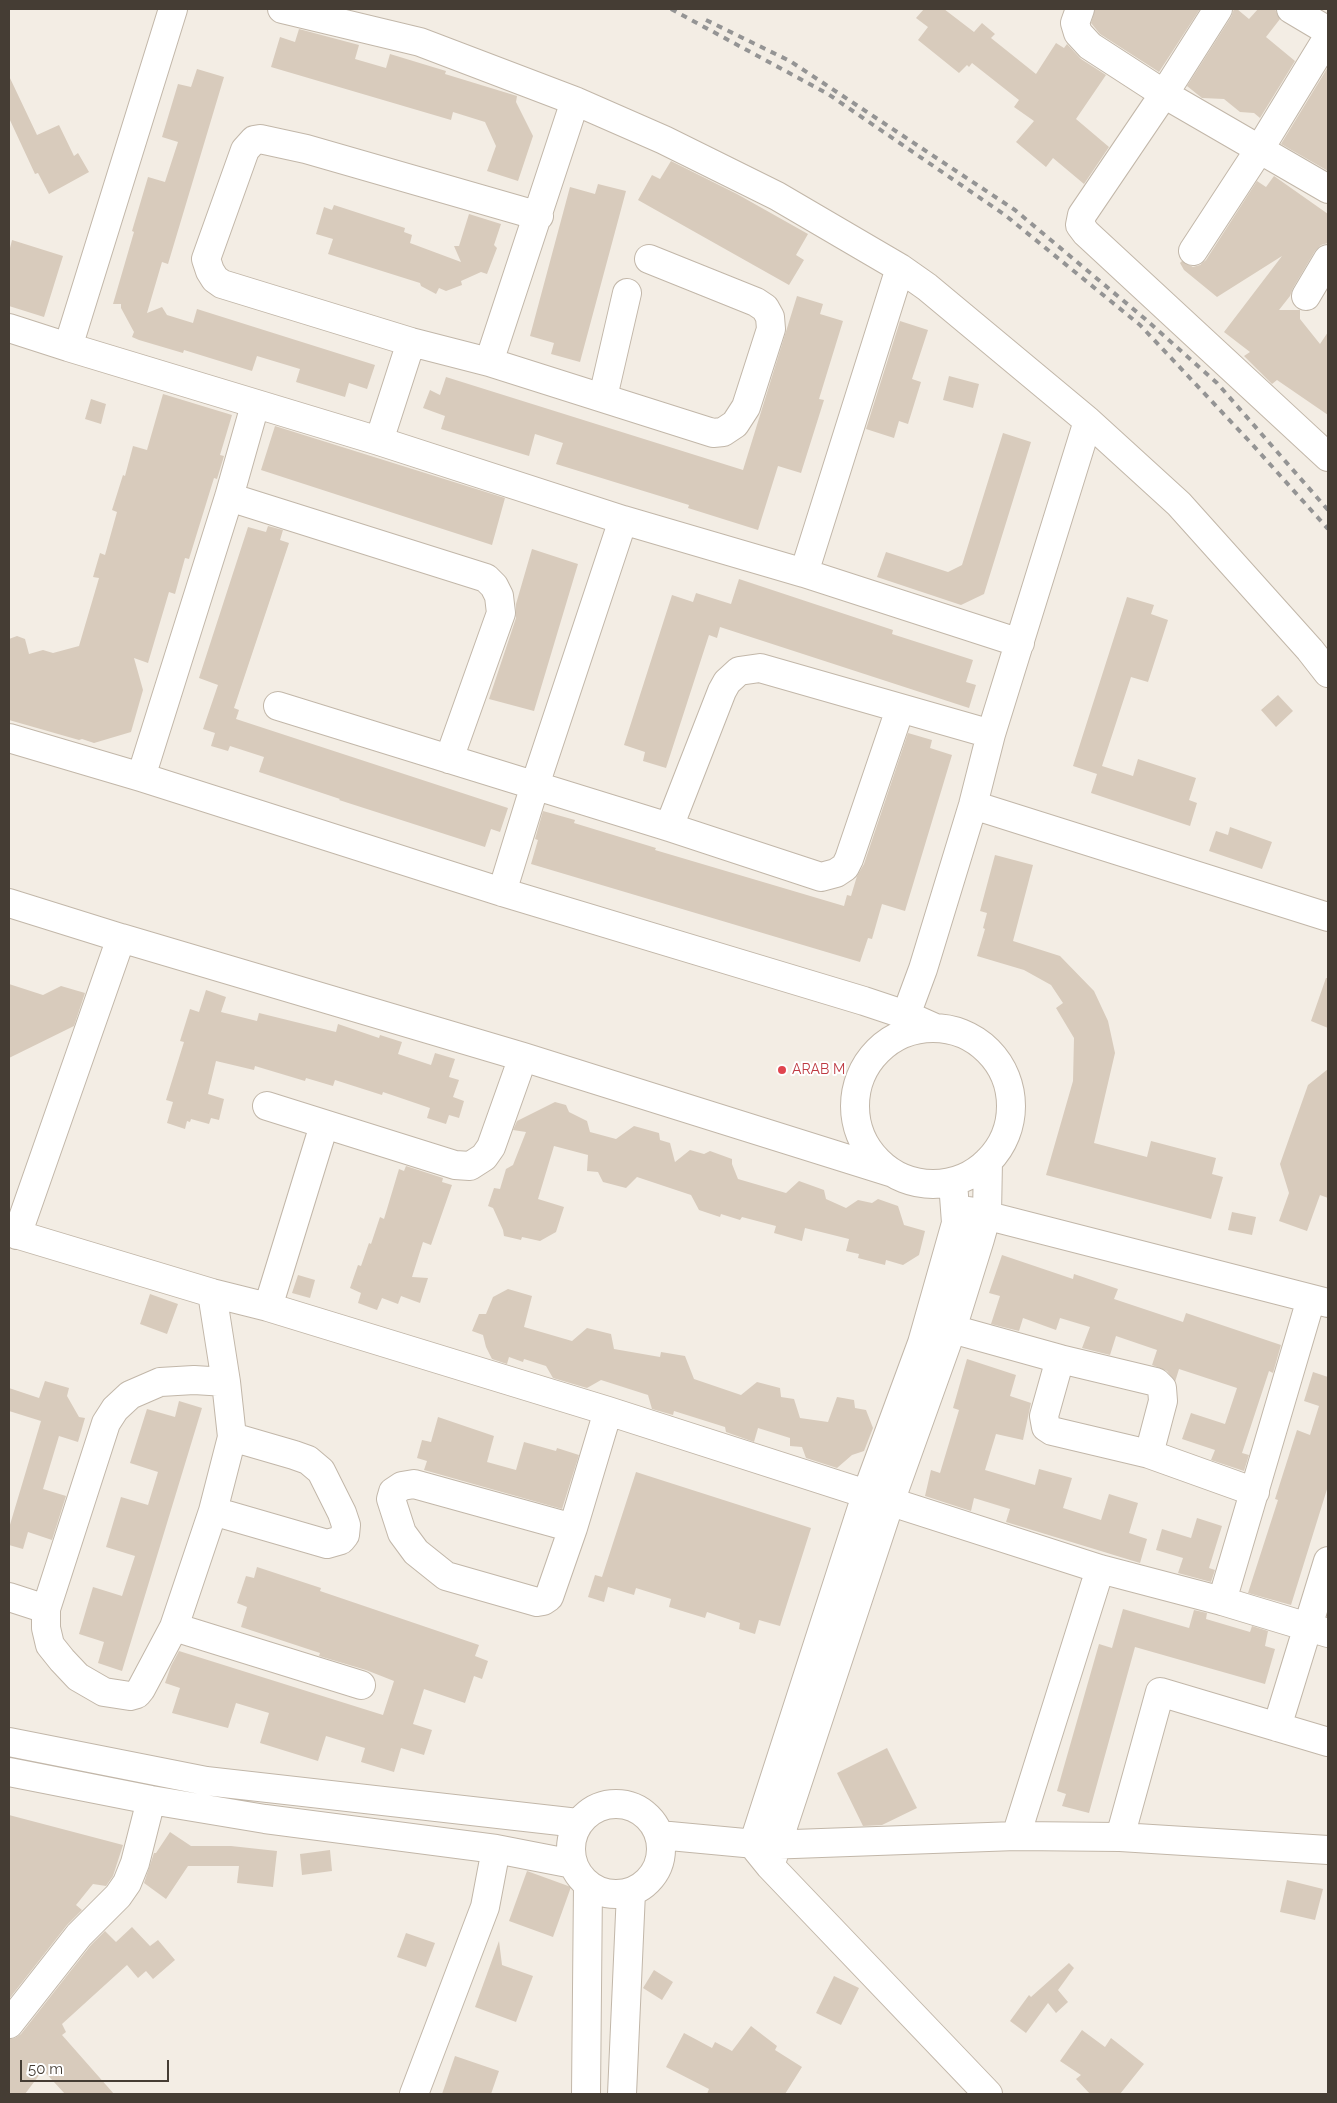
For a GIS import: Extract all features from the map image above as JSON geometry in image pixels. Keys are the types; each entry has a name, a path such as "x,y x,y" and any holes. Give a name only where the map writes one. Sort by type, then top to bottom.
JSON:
{"street":[{"path":"68,347 173,9"},
{"path":"282,9 420,42 575,101 664,140 777,196 900,268 927,287 1088,421 1179,504 1310,650 1328,673"},
{"path":"1080,9 1075,23 1078,33 1090,46 1164,94 1328,189"},
{"path":"1218,9 1164,94 1082,215 1080,225 1086,233 1328,457"},
{"path":"1291,9 1328,31"},
{"path":"1193,251 1259,150 1328,37"},
{"path":"489,362 539,216 575,101"},
{"path":"539,216 306,149 260,138 250,143 245,150 206,259 207,266 215,279 222,284 411,342 489,362 712,433 729,429 736,424 746,407 771,329 770,317 765,308 756,302 649,259"},
{"path":"1306,296 1328,259"},
{"path":"804,573 900,268"},
{"path":"603,397 627,293"},
{"path":"9,328 255,405 379,440 622,520 804,573 1020,642"},
{"path":"379,440 411,342"},
{"path":"141,776 229,497 255,405"},
{"path":"906,1014 923,968 973,805 991,734 1088,421"},
{"path":"229,497 486,578 494,586 499,596 501,613 449,759"},
{"path":"502,892 622,520"},
{"path":"669,827 722,692 727,682 739,671 760,668 991,734"},
{"path":"278,706 669,827 821,877 836,873 844,867 849,859 900,709"},
{"path":"9,738 141,776 502,892 906,1014 933,1027 959,1032 982,1044 999,1064 1009,1088 1011,1114 1004,1140 988,1161 967,1176 954,1195 956,1223 878,1499 767,1852"},
{"path":"973,805 1328,917"},
{"path":"9,903 523,1057 894,1173 915,1182 938,1184 987,1214 1320,1301 1255,1492 1222,1600"},
{"path":"121,938 13,1234 212,1293 268,1307 608,1412 1100,1569 1222,1600 1318,1630"},
{"path":"894,1173 876,1159 861,1137 855,1112 857,1086 867,1062 885,1044 908,1031 933,1027"},
{"path":"267,1106 455,1165 470,1166 484,1156 491,1147 523,1057"},
{"path":"268,1307 324,1125"},
{"path":"878,1499 952,1329 987,1214 988,1161"},
{"path":"212,1293 226,1382 232,1437 213,1510 174,1627 141,1689 137,1694 130,1696 104,1692 78,1677 50,1644 46,1628 46,1609 106,1423 114,1409 130,1395 160,1382 194,1380 226,1382"},
{"path":"952,1329 1159,1384 1163,1394 1163,1401 1149,1454"},
{"path":"1060,1359 1044,1416 1046,1427 1052,1431 1149,1454 1255,1492"},
{"path":"573,1528 414,1484 402,1486 393,1492 391,1499 402,1533 416,1552 432,1567 446,1576 537,1602 549,1597 573,1528 608,1412"},
{"path":"213,1510 327,1544 341,1540 345,1534 346,1525 342,1513 321,1471 308,1460 232,1437"},
{"path":"1277,1726 1318,1630 1328,1562"},
{"path":"1016,1836 1100,1569"},
{"path":"9,1597 46,1609"},
{"path":"174,1627 361,1685"},
{"path":"1120,1837 1160,1692 1328,1742"},
{"path":"9,1742 206,1781 578,1823"},
{"path":"9,1772 151,1800 265,1819 496,1849 581,1874 601,1892 616,1894 631,1892 643,1885 653,1876 660,1863 660,1835 646,1814 635,1807 622,1804 598,1807 578,1823 572,1836 570,1850 581,1874 586,2094"},
{"path":"9,2024 79,1935 118,1896 127,1883 135,1863 151,1800"},
{"path":"660,1835 767,1852 1016,1836 1120,1837 1328,1850"},
{"path":"414,2094 485,1907 496,1849"},
{"path":"767,1852 988,2094"},
{"path":"622,2094 631,1892"}],"building":[{"path":"924,9 944,9 974,32 982,23 995,34 991,38 1036,74 1056,43 1064,48 1067,44 1081,59 1106,75 1076,119 1109,147 1084,184 1053,158 1046,167 1016,142 1034,121 1014,107 1019,100 972,63 959,73 918,40 928,27 916,18"},
{"path":"1095,9 1200,9 1159,72 1100,34 1091,23"},
{"path":"1234,9 1237,9 1249,19 1258,9 1275,9 1280,19 1266,37 1295,61 1260,118 1254,113 1240,112 1224,99 1202,98 1187,86 1231,17"},
{"path":"299,29 359,45 355,59 386,68 390,54 446,71 445,74 517,96 516,102 533,136 518,181 487,171 496,146 485,122 453,112 451,120 271,67 280,37 295,42"},
{"path":"1328,67 1328,171 1281,144"},
{"path":"197,69 224,77 168,264 162,262 147,313 162,307 167,315 193,323 197,309 375,365 367,389 349,383 345,397 296,382 300,369 257,356 252,371 184,350 183,353 139,340 132,337 134,332 121,308 121,304 113,304 148,177 165,182 178,142 162,137 178,84 191,87"},
{"path":"9,76 37,135 59,125 74,156 78,153 89,172 49,194 38,173 35,174 9,118"},
{"path":"671,161 737,194 808,234 796,255 804,260 789,285 638,200 652,175 660,179"},
{"path":"1274,176 1328,214 1328,243 1321,245 1315,251 1290,296 1279,310 1300,310 1300,319 1320,344 1328,332 1328,415 1277,380 1272,384 1244,356 1250,352 1224,332 1282,256 1217,297 1184,270 1180,263 1182,261 1193,267 1200,265 1206,260 1257,181 1266,187"},
{"path":"598,184 626,191 580,362 551,354 554,343 530,336 570,187 595,194"},
{"path":"334,205 405,228 404,232 412,235 410,243 461,262 454,246 459,246 469,214 501,224 494,245 497,248 487,274 481,272 461,281 462,285 446,291 439,288 436,294 421,286 420,283 328,254 333,239 316,234 324,207 332,210"},
{"path":"12,240 63,256 44,317 9,306 9,252"},
{"path":"797,296 823,304 820,314 843,321 819,399 824,400 801,473 778,466 758,530 688,508 689,505 556,464 563,443 535,434 529,456 441,429 445,416 423,408 430,390 440,395 446,377 743,470"},
{"path":"900,321 928,330 912,379 921,382 908,424 899,421 894,438 866,429"},
{"path":"949,376 979,384 973,408 943,400"},
{"path":"163,394 232,415 220,455 224,456 217,479 214,478 189,559 185,558 175,594 169,592 148,663 134,658 143,690 131,732 94,743 9,720 9,639 17,636 25,639 29,654 43,650 53,653 79,646 99,578 93,577 100,553 105,555 117,512 112,510 123,475 125,476 133,446 147,450"},
{"path":"91,399 106,404 101,424 85,419"},
{"path":"275,426 505,498 492,545 261,470"},
{"path":"1003,433 1031,442 984,594 961,605 877,577 886,552 948,572 962,565"},
{"path":"268,526 283,530 280,540 289,543 234,708 239,710 236,719 508,808 500,832 491,829 485,847 259,772 264,757 230,746 228,751 211,746 215,733 203,729 218,685 199,678 248,527 266,532"},
{"path":"532,549 578,564 534,711 489,699 516,618 516,604"},
{"path":"739,579 893,630 892,634 973,660 966,682 976,685 969,708 720,627 717,638 709,635 666,768 643,761 645,752 624,745 672,595 693,602 696,593 731,604"},
{"path":"1127,597 1154,605 1151,614 1168,620 1148,682 1131,677 1102,766 1133,776 1138,759 1196,778 1189,800 1197,803 1190,826 1091,793 1097,774 1073,766"},
{"path":"1278,695 1293,711 1276,727 1261,710"},
{"path":"908,733 932,740 930,748 952,755 905,911 882,904 872,939 868,938 860,962 531,864 538,840 535,839 543,811 575,820 574,823 656,848 655,850 844,906 847,895 851,896 857,876 864,864"},
{"path":"1230,827 1272,842 1262,869 1209,851 1216,831 1228,835"},
{"path":"995,855 1033,865 1013,941 1060,956 1094,991 1108,1021 1115,1053 1094,1143 1147,1157 1151,1141 1216,1158 1212,1174 1223,1177 1211,1219 1046,1175 1073,1081 1074,1038 1056,1008 1063,1003 1051,985 1024,970 977,956 985,929 983,928 987,913 980,911"},
{"path":"1326,978 1328,978 1328,1028 1311,1021"},
{"path":"9,984 43,995 61,986 85,993 74,1026 9,1058"},
{"path":"206,990 226,997 221,1012 257,1021 259,1013 336,1032 338,1024 379,1038 380,1035 402,1042 398,1054 431,1065 435,1053 455,1059 449,1077 459,1080 453,1097 464,1101 459,1118 449,1115 446,1124 427,1118 430,1108 383,1092 382,1095 335,1080 333,1086 306,1078 305,1081 255,1066 254,1070 216,1061 208,1094 224,1099 219,1120 211,1118 209,1124 191,1119 190,1122 187,1121 185,1129 167,1123 173,1102 166,1100 184,1042 180,1041 190,1009 199,1012"},
{"path":"1328,1069 1328,1198 1320,1195 1307,1231 1279,1221 1289,1193 1280,1164 1308,1085"},
{"path":"555,1102 566,1105 569,1112 587,1121 590,1132 616,1139 634,1126 659,1133 660,1140 670,1143 675,1162 690,1150 704,1154 710,1151 732,1159 738,1179 786,1193 799,1181 824,1190 826,1199 846,1208 858,1200 872,1203 878,1199 898,1206 904,1225 925,1231 919,1255 903,1265 886,1260 885,1265 858,1258 859,1254 846,1251 849,1239 805,1228 802,1241 774,1233 776,1226 742,1217 740,1220 721,1214 720,1217 699,1210 691,1195 637,1177 626,1188 603,1182 598,1172 587,1171 588,1155 554,1146 538,1199 564,1207 556,1232 540,1241 522,1237 521,1240 504,1236 493,1208 488,1206 494,1188 500,1189 506,1169 513,1165 526,1132 513,1130 517,1121"},
{"path":"406,1166 443,1178 442,1182 452,1185 431,1245 423,1242 412,1277 428,1278 420,1303 401,1296 398,1304 382,1298 377,1310 358,1303 361,1293 350,1288 358,1265 361,1266 369,1243 371,1244 380,1217 384,1219 399,1169 404,1171"},
{"path":"1232,1212 1256,1217 1252,1235 1228,1230"},
{"path":"1002,1255 1073,1279 1074,1274 1118,1289 1114,1299 1183,1322 1186,1313 1281,1345 1273,1373 1269,1371 1242,1453 1249,1455 1244,1471 1211,1460 1215,1450 1182,1439 1191,1413 1225,1424 1237,1388 1179,1369 1175,1382 1167,1371 1152,1365 1157,1350 1116,1336 1110,1355 1082,1348 1090,1327 1060,1318 1056,1330 1023,1318 1019,1331 991,1324 1000,1296 989,1293"},
{"path":"298,1275 315,1280 310,1298 292,1293"},
{"path":"508,1289 532,1296 524,1327 572,1341 587,1328 611,1334 614,1349 660,1357 661,1352 685,1356 694,1379 741,1395 757,1382 780,1388 781,1397 794,1399 800,1418 828,1422 837,1397 854,1400 855,1408 866,1410 873,1428 864,1451 852,1455 837,1468 806,1458 802,1447 790,1446 790,1438 758,1428 754,1442 726,1432 725,1427 674,1411 673,1415 652,1409 648,1395 601,1380 587,1388 553,1378 546,1366 524,1359 523,1362 509,1357 507,1364 492,1359 483,1335 472,1331 479,1314 486,1314 493,1297"},
{"path":"150,1294 178,1304 167,1334 140,1324"},
{"path":"967,1359 1016,1375 1010,1396 1031,1403 1023,1440 996,1434 985,1470 1035,1485 1039,1469 1072,1478 1063,1508 1101,1520 1109,1494 1138,1503 1129,1533 1147,1539 1140,1563 1006,1522 1010,1509 974,1498 971,1511 925,1496 931,1470 940,1473 959,1410 953,1408"},
{"path":"1313,1372 1328,1377 1328,1486 1291,1605 1248,1593 1278,1500 1275,1499 1297,1430 1310,1435 1319,1406 1304,1401"},
{"path":"45,1381 69,1388 67,1396 79,1417 85,1418 78,1442 59,1436 43,1489 66,1496 52,1540 28,1532 23,1549 9,1545 9,1528 41,1421 9,1411 9,1388 39,1398"},
{"path":"179,1401 202,1408 122,1671 98,1663 104,1642 79,1634 93,1587 122,1596 135,1556 106,1547 121,1497 148,1505 158,1472 130,1463 147,1409 175,1417"},
{"path":"438,1417 494,1436 487,1462 516,1470 524,1442 556,1451 557,1448 579,1455 562,1509 424,1470 427,1461 417,1458 422,1440 431,1442"},
{"path":"636,1472 811,1528 780,1626 759,1620 755,1634 739,1629 740,1623 707,1612 705,1618 669,1607 671,1599 636,1588 634,1595 608,1587 604,1602 588,1597 595,1575 602,1577"},
{"path":"1197,1518 1222,1526 1209,1568 1215,1570 1211,1582 1178,1573 1183,1558 1156,1550 1162,1529 1191,1538"},
{"path":"257,1567 321,1588 320,1591 479,1645 475,1656 488,1661 482,1679 474,1676 465,1703 424,1689 413,1724 432,1730 424,1755 401,1748 394,1772 361,1762 365,1748 326,1736 318,1761 260,1743 269,1713 236,1703 228,1728 172,1713 180,1688 165,1683 179,1651 383,1715 394,1681 366,1670 319,1656 320,1653 241,1627 247,1607 237,1603 246,1576 254,1578"},
{"path":"1123,1609 1189,1628 1194,1610 1207,1613 1206,1619 1250,1632 1252,1626 1268,1631 1265,1646 1275,1649 1265,1684 1135,1647 1089,1813 1062,1806 1066,1794 1057,1791 1099,1644 1112,1648"},
{"path":"887,1748 917,1808 882,1825 863,1826 837,1773"},
{"path":"9,1815 123,1845 113,1876 106,1886 93,1884 76,1905 82,1910 67,1925 9,1999"},
{"path":"170,1832 191,1846 231,1846 277,1851 273,1887 237,1883 239,1866 188,1866 166,1899 144,1883 154,1853 156,1853"},
{"path":"330,1850 332,1871 302,1875 300,1854"},
{"path":"527,1871 571,1887 553,1937 509,1921"},
{"path":"1287,1880 1323,1889 1315,1920 1280,1912"},
{"path":"132,1927 150,1946 158,1940 175,1960 153,1979 146,1971 138,1978 127,1965 62,2024 66,2032 62,2035 114,2094 65,2094 43,2070 25,2094 9,2094 9,2039 21,2034 91,1945 105,1931 116,1942"},
{"path":"406,1933 435,1943 426,1967 397,1957"},
{"path":"499,1941 502,1965 533,1976 516,2022 475,2007"},
{"path":"1069,1963 1074,1968 1058,1990 1068,2002 1056,2013 1048,2003 1026,2033 1010,2021 1029,1995 1031,1997"},
{"path":"654,1970 673,1982 662,2000 643,1988"},
{"path":"834,1976 859,1988 841,2025 816,2013"},
{"path":"751,2026 777,2046 775,2050 802,2067 785,2094 707,2094 709,2089 666,2067 684,2033 712,2048 715,2042 732,2051"},
{"path":"1082,2030 1105,2047 1111,2038 1144,2064 1120,2094 1090,2094 1076,2079 1081,2075 1060,2061"},
{"path":"455,2056 499,2071 491,2094 442,2094"}],"railway":[{"path":"671,9 828,94 1005,215 1140,325 1251,443 1328,529"},
{"path":"706,20 790,61 1015,210 1144,318 1217,383 1328,510"}],"place":[{"name":"ARAB M","path":"782,1070"}]}
